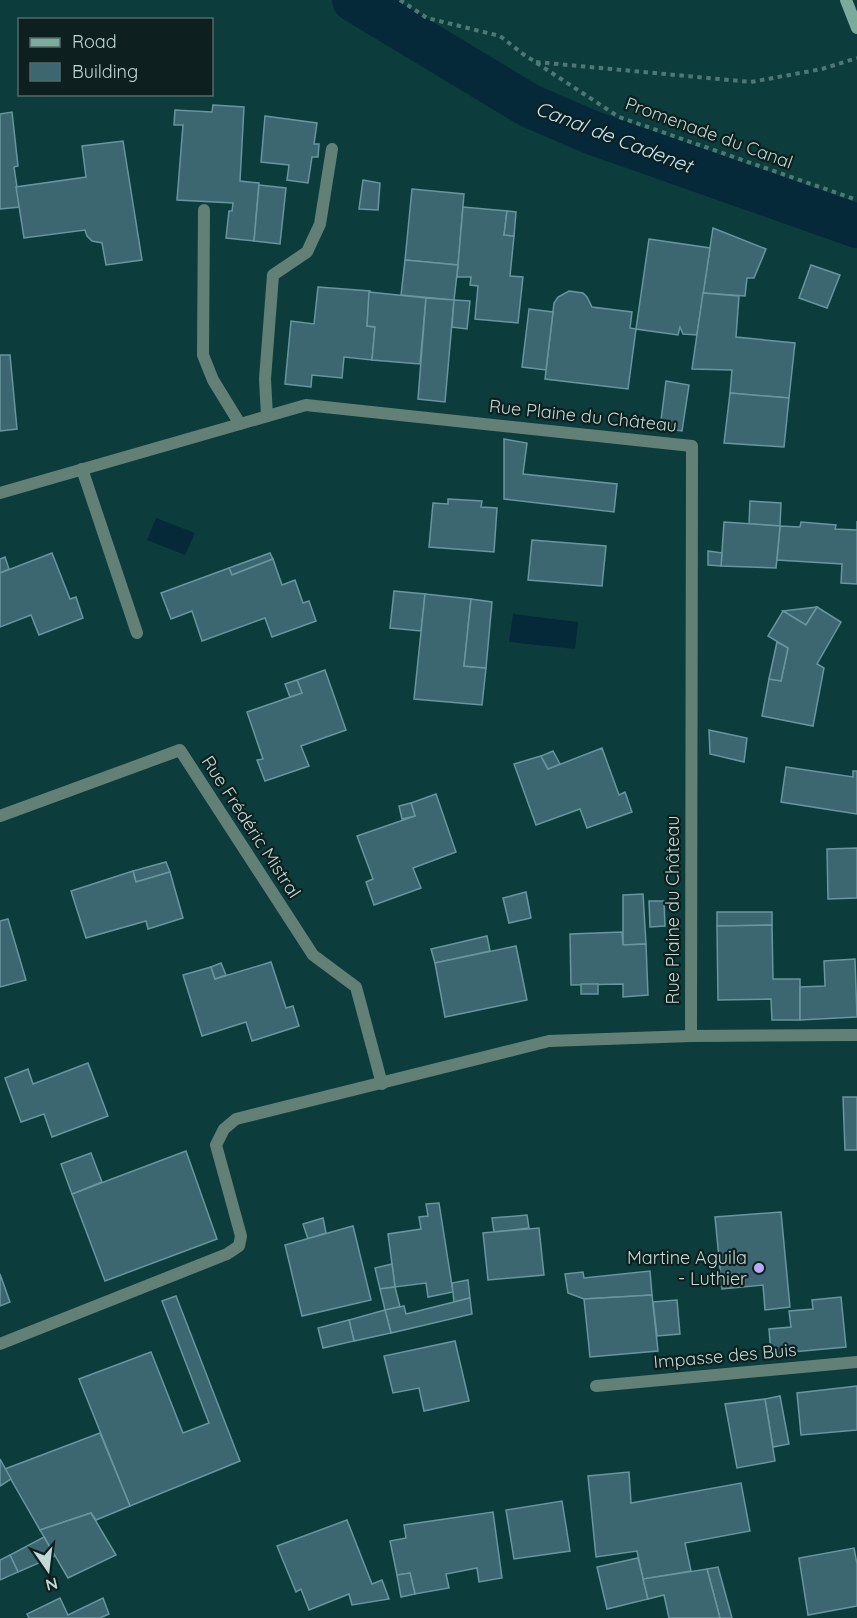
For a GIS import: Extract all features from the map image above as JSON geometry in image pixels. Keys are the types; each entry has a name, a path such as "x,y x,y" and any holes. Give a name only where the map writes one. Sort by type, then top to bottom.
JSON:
{"main road":[{"path":"846,0 857,28"}],"street":[{"path":"267,416 265,379 273,275 307,252 320,224 332,149"},
{"path":"204,210 202,355 213,380 240,424"},
{"name":"Rue Plaine du Château","path":"0,493 306,405 692,446 691,1036"},
{"path":"82,469 137,633"},
{"name":"Rue Frédéric Mistral","path":"0,816 180,750 314,955 356,987 382,1084"},
{"path":"0,1344 227,1254 238,1246 241,1236 216,1145 224,1129 236,1119 549,1041 691,1036 857,1035"},
{"name":"Impasse des Buis","path":"596,1386 857,1362"}],"path":[{"name":"Promenade du Canal","path":"400,0 427,18 500,36 619,117 857,200"},
{"path":"535,62 751,82 822,69 857,58"}],"water":[{"path":"156,518 195,533 185,555 147,540"},
{"path":"513,614 578,622 575,649 509,642"}],"building":[{"path":"213,105 244,107 240,181 259,183 254,241 226,238 229,211 232,211 233,203 177,200 183,125 174,125 175,110 212,112"},
{"path":"12,112 18,166 14,167 20,207 0,209 0,114"},
{"path":"265,116 317,123 314,144 319,144 318,157 312,157 308,183 287,180 289,165 261,162"},
{"path":"123,141 142,260 106,265 102,243 92,241 85,230 24,238 16,187 86,177 82,146"},
{"path":"363,180 380,183 378,210 359,209"},
{"path":"259,185 286,188 280,244 254,241"},
{"path":"412,189 464,194 458,265 405,260"},
{"path":"463,207 507,211 504,235 514,236 510,276 523,277 518,323 475,319 478,286 470,285 471,277 457,277"},
{"path":"507,211 516,212 514,236 504,235"},
{"path":"713,228 766,249 754,278 747,278 745,296 703,293"},
{"path":"649,239 710,248 697,335 683,334 680,327 678,335 636,329"},
{"path":"405,260 458,265 454,300 401,295"},
{"path":"811,265 840,275 827,308 799,298"},
{"path":"318,287 370,291 367,326 375,327 372,360 344,357 342,378 312,375 311,387 285,384 291,321 314,324"},
{"path":"569,291 583,293 592,307 632,312 630,328 636,329 628,389 545,379 554,303 558,297"},
{"path":"369,292 426,298 420,364 372,360 375,327 367,326"},
{"path":"703,293 739,296 736,337 795,343 789,398 730,393 732,370 692,369"},
{"path":"426,298 454,300 445,402 418,399"},
{"path":"454,300 470,301 467,329 452,327"},
{"path":"529,309 553,312 546,370 522,367"},
{"path":"0,355 10,355 17,429 0,431"},
{"path":"666,381 689,385 682,431 660,428"},
{"path":"730,393 789,398 784,447 724,443"},
{"path":"504,439 527,443 523,474 617,484 614,512 504,499"},
{"path":"448,499 482,501 481,507 497,508 494,552 429,547 433,503 448,504"},
{"path":"750,501 781,503 780,526 749,524"},
{"path":"724,522 780,526 776,568 721,566"},
{"path":"801,522 836,525 835,529 857,530 857,584 841,583 842,564 777,560 780,526 800,527"},
{"path":"532,540 606,546 602,586 528,580"},
{"path":"708,551 722,553 721,566 708,565"},
{"path":"52,553 70,599 76,597 83,618 39,635 31,615 0,627 0,573"},
{"path":"270,553 273,559 232,575 229,568"},
{"path":"5,557 9,569 0,573 0,559"},
{"path":"273,559 282,585 295,580 303,603 309,601 316,621 272,637 265,618 202,641 192,611 171,619 161,593 229,568 232,575"},
{"path":"394,591 425,594 421,631 390,628"},
{"path":"425,594 471,599 464,666 486,668 482,705 414,699"},
{"path":"471,599 492,602 486,668 464,666"},
{"path":"817,607 806,625 783,611"},
{"path":"817,607 841,622 817,664 824,668 813,726 762,716 769,679 781,681 788,648 768,636 783,611 806,625"},
{"path":"777,642 788,648 781,681 769,679"},
{"path":"325,670 346,730 301,746 309,766 265,781 257,760 263,759 247,712 302,693 297,680"},
{"path":"297,680 302,693 290,697 285,684"},
{"path":"709,730 747,738 744,762 710,754"},
{"path":"602,748 619,795 625,792 632,812 587,828 580,809 536,825 514,764 541,756 548,769"},
{"path":"553,751 560,764 548,769 541,756"},
{"path":"786,767 853,777 853,771 857,771 857,814 781,802"},
{"path":"436,794 456,852 413,868 421,888 374,905 366,882 373,879 357,836 415,816 411,803"},
{"path":"411,803 415,816 402,819 399,806"},
{"path":"857,848 857,898 828,899 827,849"},
{"path":"166,862 170,872 136,882 133,871"},
{"path":"133,871 136,882 170,872 183,918 148,929 146,921 86,938 71,891"},
{"path":"526,892 531,918 509,923 503,898"},
{"path":"643,894 646,944 623,945 623,895"},
{"path":"649,901 664,901 665,926 650,927"},
{"path":"717,912 772,912 772,925 717,926"},
{"path":"8,919 26,980 0,987 0,921"},
{"path":"772,925 773,979 800,979 800,1020 772,1020 771,999 718,1000 717,926"},
{"path":"622,932 623,945 646,944 648,995 623,997 623,984 571,985 570,934"},
{"path":"487,936 490,951 435,963 431,949"},
{"path":"516,946 527,1000 445,1017 435,963"},
{"path":"855,959 857,1017 800,1020 800,987 825,986 824,961"},
{"path":"271,962 286,1008 293,1006 299,1026 252,1041 246,1022 202,1036 183,975 211,967 215,979"},
{"path":"221,963 226,975 215,979 211,967"},
{"path":"581,984 598,984 598,994 581,994"},
{"path":"88,1063 108,1116 52,1137 44,1114 21,1122 5,1078 28,1069 33,1084"},
{"path":"843,1097 857,1097 857,1150 845,1150"},
{"path":"186,1151 217,1239 105,1281 72,1194"},
{"path":"91,1153 102,1182 72,1194 61,1164"},
{"path":"439,1203 453,1292 428,1297 426,1283 395,1287 388,1234 421,1229 419,1217 428,1216 426,1204"},
{"path":"781,1212 790,1307 765,1310 763,1285 722,1289 715,1217"},
{"path":"527,1215 529,1228 494,1232 492,1218"},
{"path":"323,1218 326,1233 308,1239 303,1224"},
{"path":"353,1226 371,1300 302,1316 285,1245"},
{"path":"539,1228 544,1275 488,1280 483,1233"},
{"path":"392,1264 395,1287 380,1289 375,1268"},
{"path":"650,1271 652,1295 584,1299 568,1293 565,1274 583,1272 584,1278"},
{"path":"0,1274 10,1302 0,1306"},
{"path":"468,1280 470,1298 454,1302 452,1283"},
{"path":"395,1287 400,1307 385,1310 380,1289"},
{"path":"652,1295 658,1351 590,1357 584,1299"},
{"path":"176,1296 240,1461 130,1506 79,1379 151,1352 183,1433 209,1423 162,1301"},
{"path":"841,1297 846,1347 771,1354 769,1329 791,1327 789,1311 813,1309 812,1300"},
{"path":"470,1298 472,1314 391,1333 385,1310 404,1306 406,1314"},
{"path":"677,1300 680,1334 657,1336 653,1302"},
{"path":"385,1310 391,1333 354,1341 349,1320"},
{"path":"349,1320 354,1341 323,1348 318,1328"},
{"path":"455,1341 469,1401 424,1411 419,1388 393,1393 384,1356"},
{"path":"857,1386 857,1430 801,1435 797,1393"},
{"path":"780,1396 789,1444 773,1447 765,1399"},
{"path":"765,1399 775,1461 737,1468 725,1404"},
{"path":"100,1433 130,1506 96,1520 91,1513 40,1530 5,1469"},
{"path":"0,1459 11,1479 0,1486"},
{"path":"629,1472 631,1503 741,1483 750,1531 685,1543 691,1571 643,1579 637,1551 596,1557 588,1476"},
{"path":"562,1501 570,1551 514,1559 506,1510"},
{"path":"493,1512 502,1578 479,1582 477,1568 446,1574 449,1588 415,1594 410,1573 397,1575 390,1541 406,1538 404,1525"},
{"path":"91,1513 116,1555 68,1578 40,1530"},
{"path":"347,1520 372,1584 382,1580 389,1599 352,1605 349,1594 309,1610 301,1589 296,1592 277,1546"},
{"path":"44,1537 55,1556 18,1572 10,1555"},
{"path":"854,1548 857,1564 857,1606 808,1615 799,1558"},
{"path":"10,1555 18,1572 0,1580 0,1560"},
{"path":"638,1558 648,1599 607,1609 597,1567"},
{"path":"718,1567 732,1618 720,1618 707,1569"},
{"path":"707,1569 720,1618 669,1618 664,1595 648,1599 643,1579"},
{"path":"410,1573 415,1594 401,1597 397,1575"},
{"path":"60,1598 68,1615 103,1598 109,1614 100,1618 29,1618 27,1614"}],"waterway":[{"name":"Canal de Cadenet","path":"354,0 530,106 593,133 857,226"}],"place":[{"name":"Martine Aguila - Luthier","path":"759,1268"}]}
